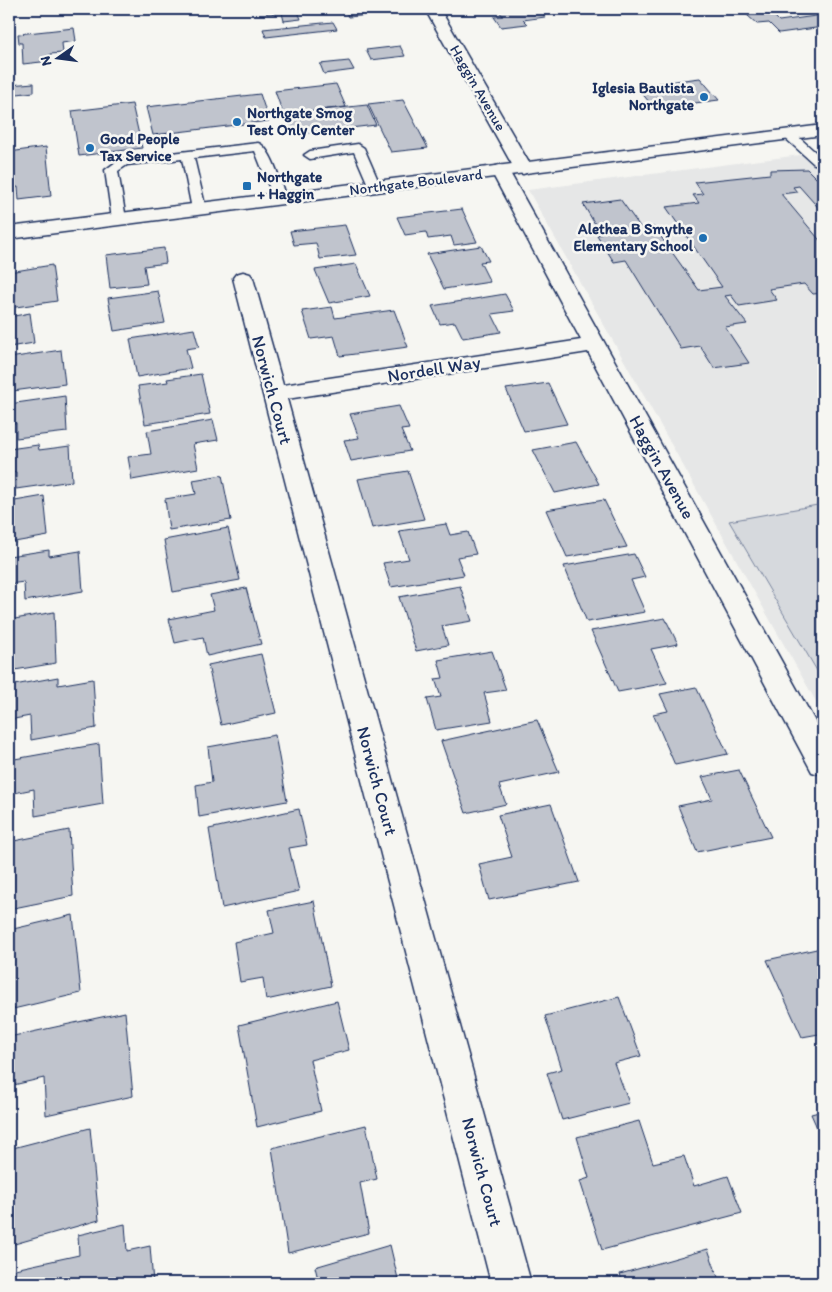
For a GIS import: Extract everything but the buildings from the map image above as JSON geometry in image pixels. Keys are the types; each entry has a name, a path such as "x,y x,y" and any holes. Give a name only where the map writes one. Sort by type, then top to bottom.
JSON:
{"street":[{"name":"Haggin Avenue","path":"432,9 512,170 594,344 823,763"},
{"name":"Northgate Boulevard","path":"9,234 823,130"},
{"name":"Norwich Court","path":"243,278 512,1283"},
{"name":"Nordell Way","path":"273,394 594,344"}],"lane":[{"path":"788,134 818,161"},
{"path":"119,219 111,170 124,162 187,154 258,147 262,152 280,199"},
{"path":"310,155 358,148 375,187"},
{"path":"187,154 199,209"}],"shaded area":[{"path":"823,152 823,714 528,190"},
{"path":"823,504 823,681 729,521"}],"place":[{"name":"Iglesia Bautista Northgate","path":"704,97"},
{"name":"Northgate Smog Test Only Center","path":"237,122"},
{"name":"Good People Tax Service","path":"90,148"},
{"name":"Northgate + Haggin","path":"247,186"},
{"name":"Alethea B Smythe Elementary School","path":"703,238"}]}
